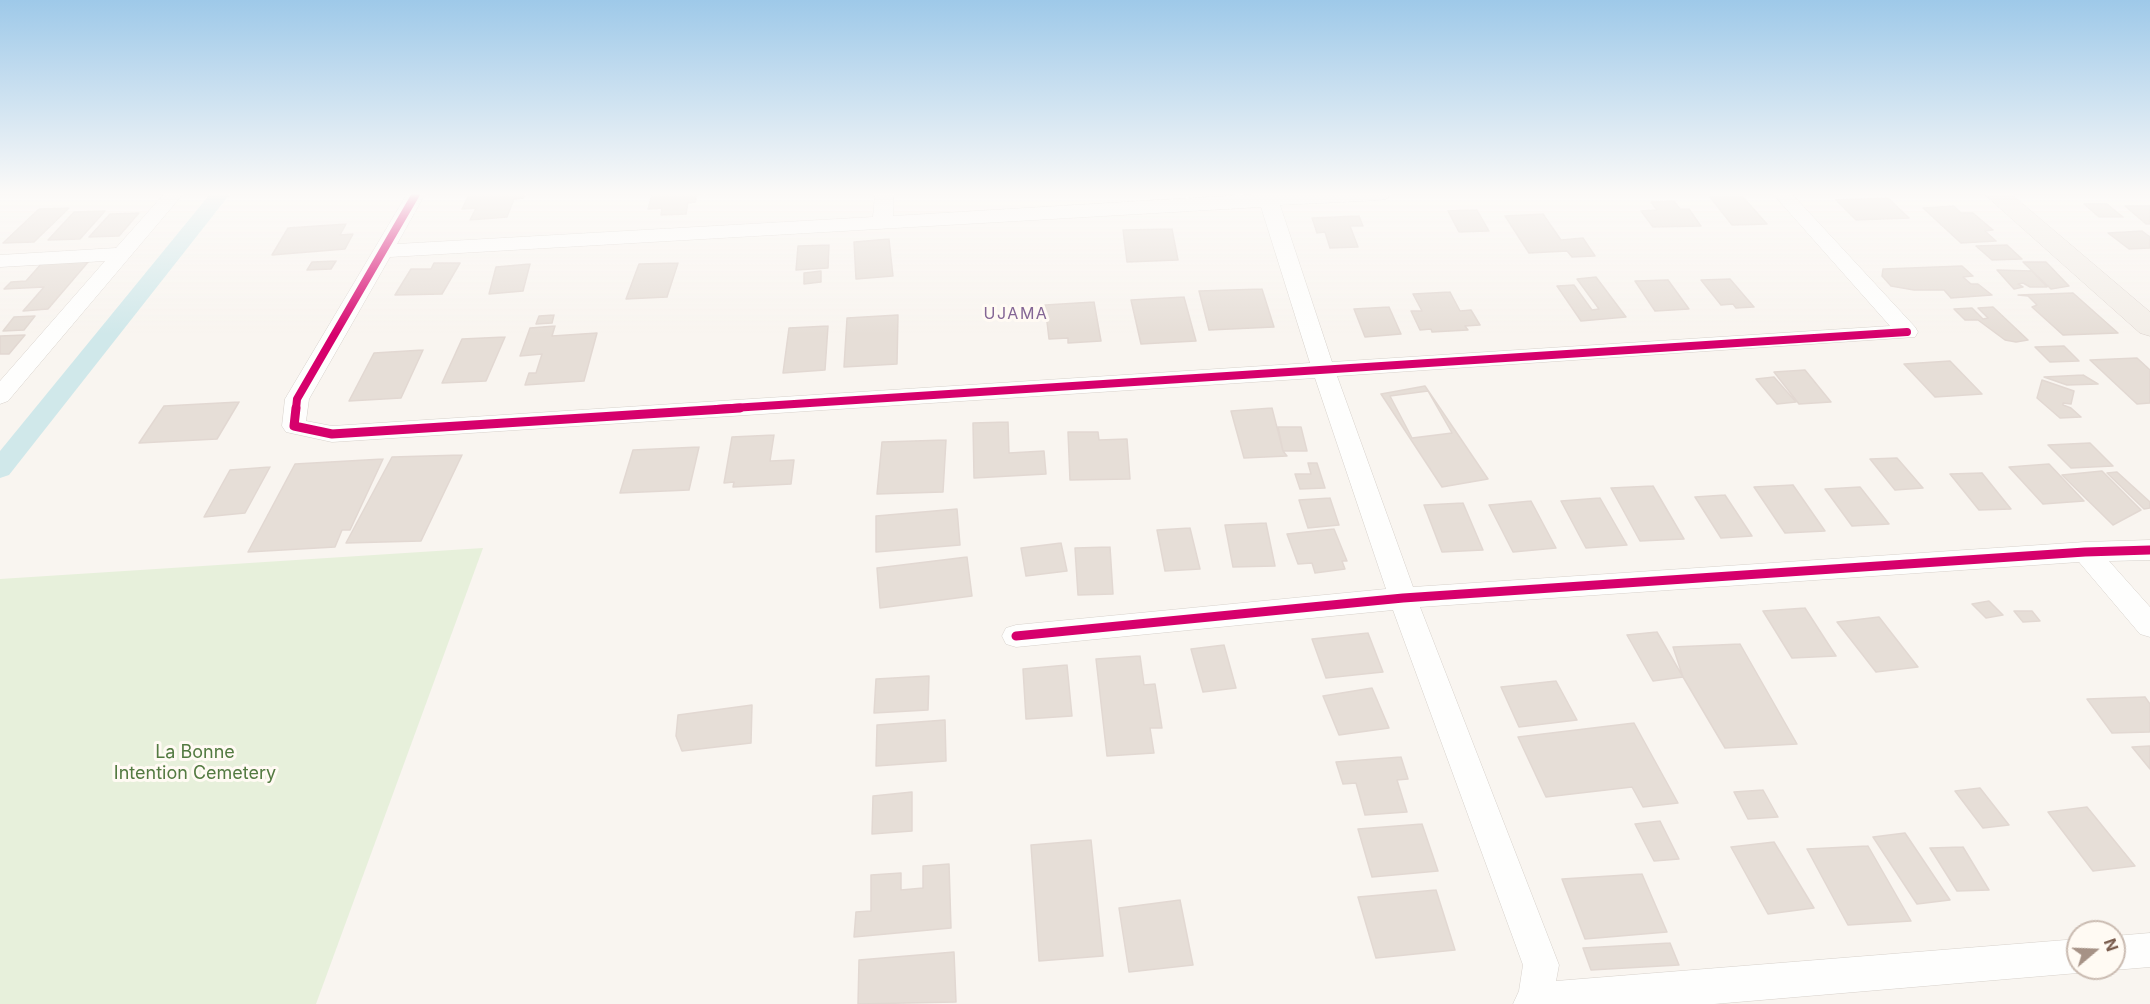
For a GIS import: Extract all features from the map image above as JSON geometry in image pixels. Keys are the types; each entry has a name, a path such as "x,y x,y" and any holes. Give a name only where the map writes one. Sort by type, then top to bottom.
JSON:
{"main road":[{"path":"2050,241 2150,327"}],"street":[{"path":"0,396 134,241"},
{"path":"389,241 297,399 294,426 332,434 1323,368 1907,332 1824,241"},
{"path":"383,251 552,241"},
{"path":"1282,241 1323,368 1404,598 1541,965 1533,1003 2066,957"},
{"path":"0,261 123,254"},
{"path":"1016,636 1404,598 2085,552 2150,550"},
{"path":"2085,552 2150,626"},
{"path":"2126,952 2150,950"}],"green space":[{"name":"La Bonne Intention Cemetery","path":"483,548 316,1004 0,1004 0,579"}],"building":[{"path":"5,241 35,241 34,242 3,243"},
{"path":"280,241 349,241 345,249 272,255"},
{"path":"889,241 893,276 856,279 854,242"},
{"path":"1124,241 1174,241 1178,260 1127,262"},
{"path":"1328,241 1356,241 1358,247 1330,248"},
{"path":"1521,241 1585,241 1595,256 1572,257 1567,251 1529,253"},
{"path":"1959,241 1996,241 1961,243"},
{"path":"2118,241 2150,241 2150,248 2129,249"},
{"path":"829,245 828,268 796,270 798,246"},
{"path":"2007,245 2022,259 1992,260 1976,246"},
{"path":"89,261 48,309 23,311 44,287 4,289 11,282 26,281 42,263"},
{"path":"336,261 331,269 307,270 312,262"},
{"path":"2023,262 2046,262 2069,286 2051,289"},
{"path":"434,263 460,263 442,294 395,295 411,269 431,269"},
{"path":"678,263 667,297 626,299 639,264"},
{"path":"530,264 523,291 489,294 496,267"},
{"path":"1962,266 1973,276 1963,277 1971,284 1978,284 1992,295 1951,298 1944,290 1914,290 1891,286 1882,276 1883,269"},
{"path":"1997,270 2032,271 2047,287 2030,287 2023,283 2018,284 2023,287 2014,289"},
{"path":"821,271 821,282 804,284 804,273"},
{"path":"1596,277 1626,317 1581,321 1557,286 1574,285 1592,310 1599,309 1577,279"},
{"path":"1730,279 1754,307 1736,308 1733,304 1721,305 1701,280"},
{"path":"1668,280 1689,309 1655,311 1635,281"},
{"path":"1262,289 1274,327 1209,330 1199,291"},
{"path":"1450,292 1460,311 1471,310 1480,325 1465,326 1468,330 1432,332 1431,329 1420,330 1411,311 1422,311 1413,294"},
{"path":"2073,293 2118,333 2063,335 2032,307 2037,305 2028,296 2018,295"},
{"path":"1184,297 1196,341 1141,344 1131,300"},
{"path":"1094,302 1101,341 1068,343 1068,338 1049,339 1045,305"},
{"path":"1389,307 1401,334 1365,337 1354,309"},
{"path":"1993,307 2028,340 2016,342 2005,340 1978,320 1965,320 1954,309 1972,308 1983,319 1988,318 1978,308"},
{"path":"554,315 552,323 536,324 539,316"},
{"path":"898,315 897,364 844,367 847,318"},
{"path":"35,316 24,330 3,331 14,317"},
{"path":"555,326 552,336 597,333 584,381 525,385 529,373 536,373 542,354 520,356 530,328"},
{"path":"828,326 825,370 783,373 789,328"},
{"path":"25,335 9,354 0,354 0,336"},
{"path":"505,337 486,381 442,383 462,339"},
{"path":"2064,346 2079,361 2050,362 2035,347"},
{"path":"423,350 401,398 349,401 374,353"},
{"path":"2137,358 2150,370 2150,403 2137,404 2090,360"},
{"path":"1950,361 1982,394 1935,397 1904,364"},
{"path":"1805,370 1831,402 1799,404 1774,372"},
{"path":"2083,375 2098,384 2067,385 2044,377"},
{"path":"1774,377 1796,402 1777,404 1756,379"},
{"path":"2042,380 2074,391 2071,404 2063,403 2063,405 2071,408 2081,417 2060,418 2037,398"},
{"path":"1425,386 1488,479 1442,487 1381,394"},
{"path":"1428,391 1452,433 1412,438 1390,396"},
{"path":"239,402 217,439 139,443 164,406"},
{"path":"1272,408 1283,451 1287,456 1244,458 1231,411"},
{"path":"1008,422 1009,453 1044,451 1046,474 974,478 973,423"},
{"path":"1278,427 1301,427 1307,451 1283,451"},
{"path":"1068,432 1098,432 1099,440 1127,439 1130,479 1070,480"},
{"path":"774,435 770,461 794,460 791,484 733,487 734,482 724,483 732,437"},
{"path":"946,440 943,492 877,494 882,442"},
{"path":"2090,443 2113,466 2071,468 2048,445"},
{"path":"699,447 689,490 620,493 633,450"},
{"path":"462,455 421,541 346,543 392,457"},
{"path":"1897,458 1923,488 1895,490 1870,459"},
{"path":"383,459 350,530 342,530 335,547 248,552 295,464"},
{"path":"1308,463 1317,463 1325,488 1300,489 1295,474 1311,474"},
{"path":"2049,464 2084,501 2043,504 2009,467"},
{"path":"270,467 245,513 204,517 230,470"},
{"path":"2102,471 2141,510 2113,525 2062,475"},
{"path":"2117,472 2150,502 2150,508 2144,509 2107,473"},
{"path":"1982,473 2011,509 1979,510 1950,474"},
{"path":"1793,485 1825,531 1785,533 1754,487"},
{"path":"1653,486 1684,539 1640,541 1611,488"},
{"path":"1860,487 1889,524 1852,526 1825,489"},
{"path":"1725,495 1752,536 1721,538 1695,497"},
{"path":"1330,498 1339,525 1308,528 1299,500"},
{"path":"1600,498 1627,545 1586,548 1561,501"},
{"path":"1531,501 1556,548 1513,552 1489,505"},
{"path":"1463,503 1483,550 1442,552 1424,505"},
{"path":"957,509 960,545 876,552 876,516"},
{"path":"1266,523 1275,566 1233,567 1225,525"},
{"path":"1190,528 1200,569 1165,571 1157,530"},
{"path":"1334,529 1347,561 1342,561 1345,569 1315,573 1312,563 1298,564 1287,534"},
{"path":"1061,543 1067,571 1026,576 1021,548"},
{"path":"1110,547 1113,594 1078,595 1075,548"},
{"path":"967,557 972,596 880,608 877,568"},
{"path":"1989,601 2003,615 1986,618 1972,604"},
{"path":"1805,608 1836,656 1792,658 1763,611"},
{"path":"2014,611 2032,611 2040,621 2023,622"},
{"path":"1879,617 1918,667 1876,672 1837,622"},
{"path":"1657,632 1683,677 1653,681 1627,635"},
{"path":"1368,633 1383,672 1326,678 1312,639"},
{"path":"1740,644 1797,744 1725,748 1683,677 1673,647"},
{"path":"1224,645 1236,688 1203,692 1191,649"},
{"path":"1140,656 1144,685 1155,684 1162,728 1150,728 1154,753 1107,756 1096,659"},
{"path":"1067,665 1072,716 1026,719 1023,669"},
{"path":"929,676 928,710 874,713 876,679"},
{"path":"1556,681 1577,720 1519,727 1501,687"},
{"path":"1372,688 1389,728 1339,735 1323,696"},
{"path":"2145,697 2150,704 2150,732 2112,733 2087,699"},
{"path":"752,705 751,743 682,751 676,736 678,715"},
{"path":"945,720 946,761 876,766 877,725"},
{"path":"1634,723 1678,803 1643,807 1632,787 1546,797 1518,737"},
{"path":"2150,746 2150,769 2132,747"},
{"path":"1401,757 1408,779 1397,780 1407,812 1365,815 1356,783 1343,784 1336,762"},
{"path":"1980,788 2009,825 1983,828 1955,791"},
{"path":"1763,790 1778,817 1748,819 1734,792"},
{"path":"912,792 912,831 872,834 873,796"},
{"path":"2087,807 2135,866 2093,871 2048,812"},
{"path":"1660,821 1679,859 1654,861 1635,824"},
{"path":"1422,824 1438,871 1372,877 1358,829"},
{"path":"1905,833 1950,900 1917,904 1873,837"},
{"path":"1091,840 1103,956 1039,961 1031,845"},
{"path":"1774,842 1814,908 1768,914 1731,847"},
{"path":"1868,846 1911,921 1848,925 1807,849"},
{"path":"1963,847 1989,890 1957,891 1930,848"},
{"path":"949,864 951,928 854,937 856,912 871,911 871,875 901,873 901,890 923,888 923,866"},
{"path":"1642,874 1667,932 1585,939 1562,879"},
{"path":"1436,890 1455,950 1376,958 1358,897"},
{"path":"1180,900 1193,965 1129,972 1119,908"},
{"path":"1670,943 1679,965 1591,970 1583,948"},
{"path":"954,952 956,1002 858,1004 859,960"}],"waterway":[{"path":"0,469 183,241"}],"cycle path":[{"path":"389,241 297,399 294,426 332,434 1907,332"},
{"path":"1016,636 1403,598 2085,552 2150,550"}],"district":[{"name":"UJAMA","path":"1016,314"}]}
